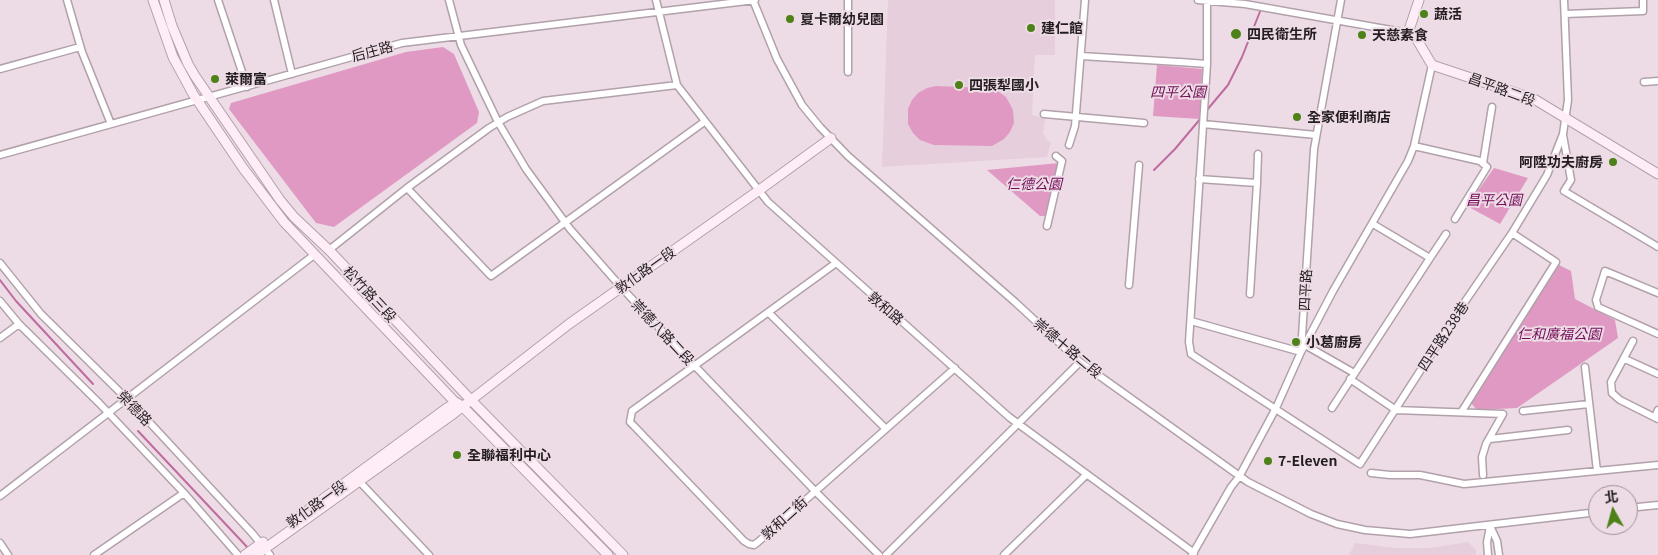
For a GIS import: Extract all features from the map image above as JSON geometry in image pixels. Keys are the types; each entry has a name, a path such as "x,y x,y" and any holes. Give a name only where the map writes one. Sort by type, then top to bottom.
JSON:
{"street":[{"path":"67,0 80,47 111,124"},
{"name":"松竹路三段","path":"153,0 174,56 198,101 258,189 284,222 454,401 462,406 607,555"},
{"name":"松竹路三段","path":"164,0 172,26 188,64 280,200 294,217 329,250 470,399 623,555"},
{"path":"218,0 247,87"},
{"path":"274,0 292,74"},
{"name":"崇德八路二段","path":"449,0 458,35 477,80 498,122 526,170 566,223 621,287 695,366 879,555"},
{"name":"敦和路","path":"656,0 676,85 768,202 1018,424 1193,554"},
{"name":"后庄路","path":"0,155 402,43 754,0"},
{"name":"崇德十路二段","path":"754,0 777,59 802,105 830,138 874,180 1015,302 1080,362 1240,477 1311,514 1345,526 1410,534 1588,513"},
{"path":"848,0 848,72"},
{"path":"1069,145 1075,126 1085,0"},
{"path":"1198,0 1246,4 1408,33 1416,38 1432,65 1414,146 1408,161 1333,291 1303,349"},
{"name":"四平路","path":"1193,554 1240,477 1276,408 1303,349 1316,135 1341,0"},
{"path":"1408,33 1419,0"},
{"name":"四平路238巷","path":"1276,408 1360,464 1464,303 1512,233 1547,174 1563,134 1568,100 1564,0"},
{"path":"1565,14 1643,10 1643,0"},
{"path":"1207,1 1207,64 1190,321 1189,342 1191,354 1276,408"},
{"path":"0,69 80,47"},
{"path":"1081,56 1207,64"},
{"name":"昌平路二段","path":"1432,65 1534,99 1658,174"},
{"path":"1644,82 1658,81"},
{"path":"329,250 407,188 498,122 544,101 676,85"},
{"path":"1483,163 1492,107"},
{"path":"1044,114 1144,123"},
{"path":"407,188 491,276 704,122"},
{"path":"1203,124 1316,135"},
{"path":"1563,134 1571,180 1564,191 1658,247"},
{"name":"敦化路一段","path":"256,555 447,408 450,406 462,406 569,324 830,138"},
{"path":"1414,146 1480,161 1487,167 1455,219"},
{"path":"1250,294 1258,154"},
{"path":"1047,226 1062,161 1056,156"},
{"path":"1129,285 1139,165"},
{"path":"1199,179 1257,182"},
{"path":"1373,224 1430,258"},
{"path":"1462,412 1556,262 1512,233"},
{"path":"1332,408 1446,234"},
{"path":"0,496 314,255"},
{"path":"695,366 836,262"},
{"name":"榮德路","path":"0,263 42,314 127,400 265,549"},
{"path":"1658,292 1605,271 1596,300 1598,307 1658,334"},
{"name":"榮德路","path":"0,301 19,324 109,414 184,493 238,555"},
{"path":"768,313 886,429"},
{"path":"1190,321 1303,349 1352,376 1396,410 1503,414 1486,444 1482,457 1483,475"},
{"path":"0,338 19,324"},
{"path":"1633,341 1611,382 1612,393 1620,400 1656,418 1658,410"},
{"path":"1625,358 1658,374"},
{"path":"886,555 1080,362"},
{"name":"敦和二街","path":"695,366 632,411 630,422 749,544 758,542 954,368"},
{"path":"1585,367 1597,471"},
{"path":"1523,411 1589,404"},
{"path":"1490,438 1568,430"},
{"path":"1371,473 1420,475 1464,484 1658,465"},
{"path":"1004,555 1086,475"},
{"path":"357,479 429,555"},
{"path":"94,555 184,493"},
{"path":"1638,507 1658,505"},
{"path":"1488,555 1487,542 1490,526"},
{"path":"1490,526 1498,541 1499,555"},
{"path":"0,543 8,555"},
{"path":"607,555 616,548"},
{"name":"敦化路一段","path":"245,555 265,549"}],"shaded area":[{"name":"四張犁國小","path":"888,0 1055,0 1055,55 1035,55 1032,115 1045,118 1043,133 1047,140 1051,142 1047,157 882,167"},
{"path":"1468,542 1476,550 1476,555 1349,555 1355,543 1397,548 1429,548"}],"green space":[{"path":"443,47 454,54 479,112 477,123 334,227 316,223 229,109 231,103 406,52"},
{"name":"四平公園","path":"1157,65 1202,69 1200,119 1153,116"},
{"path":"936,86 985,88 999,92 1006,97 1013,110 1014,123 1010,132 1004,139 992,146 934,145 920,140 908,124 908,109 918,93"},
{"name":"仁德公園","path":"1059,163 1046,216 1040,216 987,170"},
{"name":"昌平公園","path":"1494,168 1528,178 1500,224 1467,206"},
{"name":"仁和廣福公園","path":"1559,265 1571,271 1575,299 1615,320 1618,338 1517,408 1477,410 1471,403"}],"waterway":[{"path":"1207,110 1228,85 1242,57 1261,9"},
{"path":"1154,170 1201,118"},
{"path":"0,280 16,301 93,384"},
{"path":"138,431 249,549"}],"place":[{"name":"蔬活","path":"1424,14"},
{"name":"夏卡爾幼兒園","path":"790,19"},
{"name":"建仁館","path":"1031,28"},
{"name":"四民衛生所","path":"1236,34"},
{"name":"天慈素食","path":"1362,35"},
{"name":"萊爾富","path":"215,79"},
{"name":"四張犁國小","path":"959,85"},
{"name":"全家便利商店","path":"1297,117"},
{"name":"阿陞功夫廚房","path":"1613,162"},
{"name":"小葛廚房","path":"1296,342"},
{"name":"全聯福利中心","path":"457,455"},
{"name":"7-Eleven","path":"1268,461"}]}
